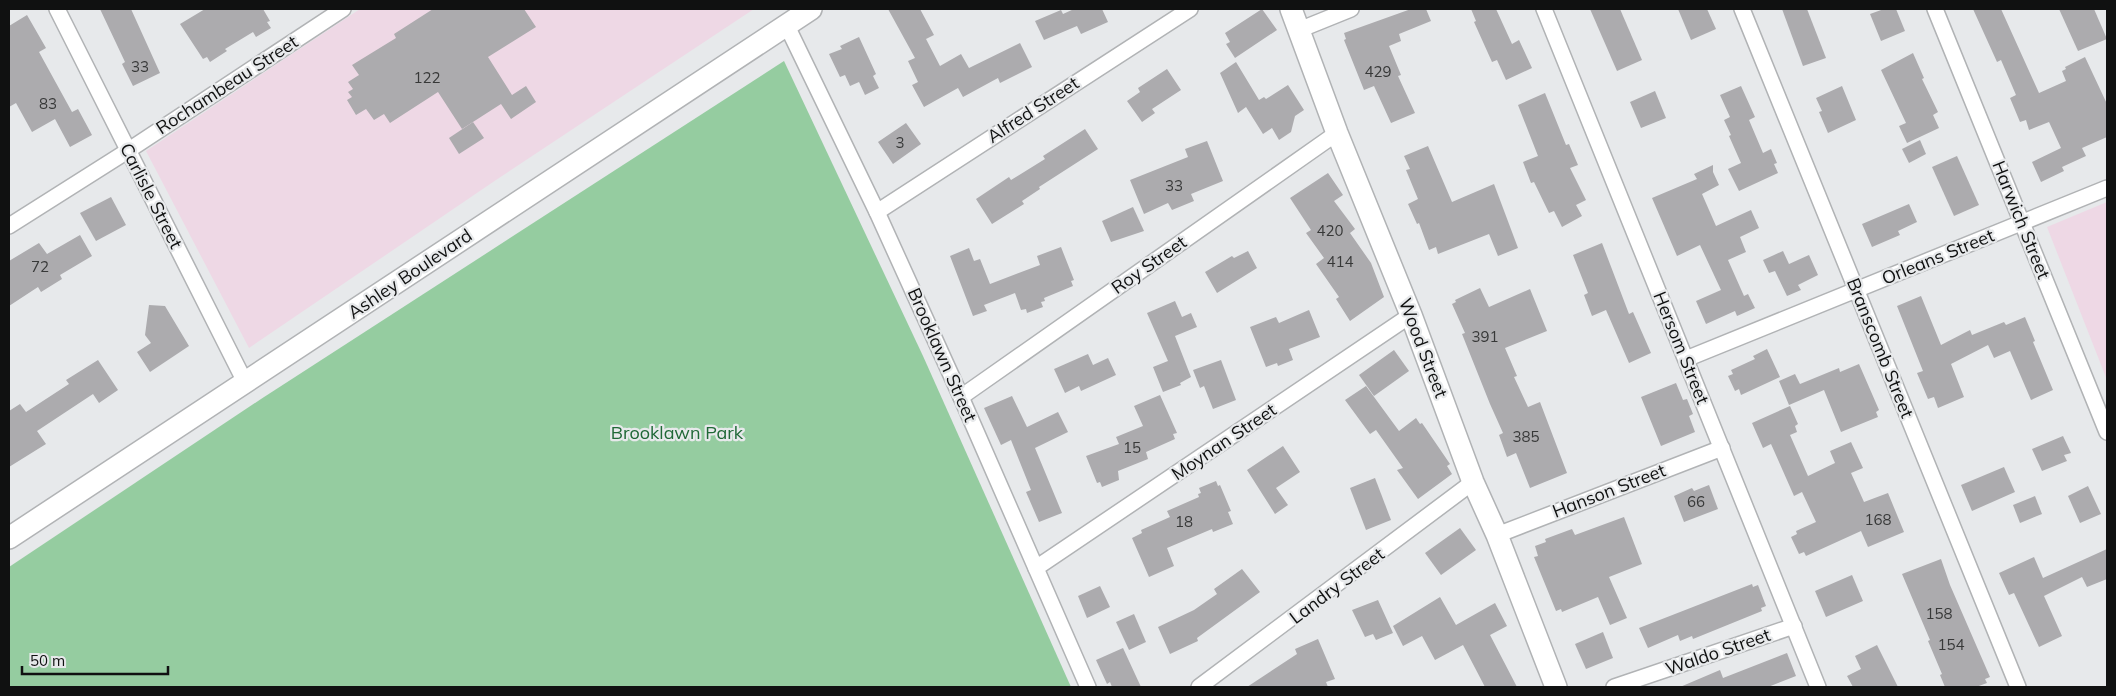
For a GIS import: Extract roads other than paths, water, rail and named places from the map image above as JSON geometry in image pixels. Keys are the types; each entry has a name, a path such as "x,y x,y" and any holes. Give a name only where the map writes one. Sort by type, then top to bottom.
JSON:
{"main road":[{"name":"Ashley Boulevard","path":"9,538 811,9"},
{"name":"Wood Street","path":"1291,9 1337,133 1412,315 1473,482 1497,534 1556,687"}],"street":[{"name":"Carlisle Street","path":"57,9 245,382"},
{"name":"Rochambeau Street","path":"9,226 129,150 343,9"},
{"name":"Alfred Street","path":"877,212 1190,9"},
{"path":"1299,30 1351,9"},
{"name":"Hersom Street","path":"1544,9 1818,687"},
{"name":"Branscomb Street","path":"1742,9 2018,687"},
{"name":"Harwich Street","path":"1935,9 2107,432"},
{"name":"Brooklawn Street","path":"786,26 877,212 961,397 1088,687"},
{"name":"Roy Street","path":"961,397 1337,133"},
{"name":"Orleans Street","path":"1686,359 2107,188"},
{"name":"Moynan Street","path":"1036,568 1412,315"},
{"name":"Hanson Street","path":"1497,534 1722,448"},
{"name":"Landry Street","path":"1199,687 1473,482"},
{"name":"Waldo Street","path":"1614,687 1794,626"}],"park label":[{"name":"Brooklawn Park","path":"677,433"}]}
